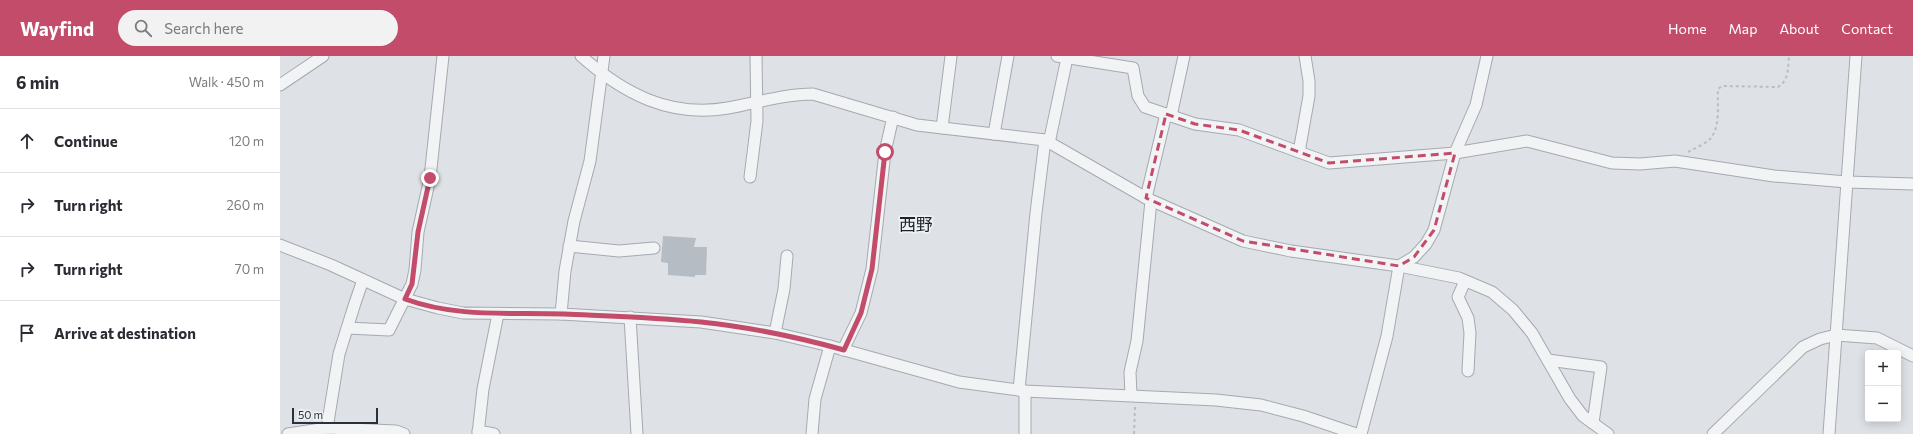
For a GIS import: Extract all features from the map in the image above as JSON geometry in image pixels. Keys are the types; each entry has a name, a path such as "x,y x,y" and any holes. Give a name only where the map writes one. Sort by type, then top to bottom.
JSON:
{"street":[{"path":"280,86 323,56"},
{"path":"347,328 389,330 412,284 418,232 430,178 443,56"},
{"path":"582,56 621,88 662,105 696,111 728,108 795,94 813,94 917,125 1047,142 1149,199 1243,241 1291,251 1399,266 1465,281 1492,292 1513,310 1532,333 1570,399 1583,416 1608,434"},
{"path":"561,314 562,295 569,246 590,160 604,56"},
{"path":"750,177 757,121 756,56"},
{"path":"942,128 951,56"},
{"path":"994,134 1008,56"},
{"path":"1134,395 1130,372 1137,341 1149,199 1168,115 1184,56"},
{"path":"1299,152 1310,96 1310,81 1305,56"},
{"path":"1360,434 1387,336 1399,266 1414,257 1426,244 1434,230 1455,153 1476,105 1487,56"},
{"path":"1829,434 1856,56"},
{"path":"1025,434 1022,390 1036,213 1062,57 1133,68 1138,96 1145,107 1195,124 1239,130 1329,163 1455,153 1527,141 1612,163 1640,164 1675,161 1774,176 1847,182 1913,184"},
{"path":"844,350 861,313 872,269 885,152 893,117"},
{"path":"280,245 405,299 423,305 463,312 498,314 561,314 701,322 776,333 830,346 959,382 1022,390 1216,400 1261,405 1303,416 1356,434"},
{"path":"569,246 619,251 654,248"},
{"path":"776,333 784,289 787,256"},
{"path":"327,428 339,354 363,280"},
{"path":"1465,281 1458,297 1468,318 1470,333 1468,371"},
{"path":"494,434 478,432 483,389 498,314"},
{"path":"630,318 637,434"},
{"path":"1713,434 1803,347 1820,339 1836,335 1877,338 1913,356"},
{"path":"812,434 815,399 830,346"},
{"path":"1548,360 1601,367 1593,423"},
{"path":"288,434 327,428 396,431 404,434"}],"path":[{"path":"1675,161 1710,140 1717,123 1718,89 1722,86 1778,87 1783,84 1787,78 1789,56"},
{"path":"1134,395 1134,434"}],"highlighted area":[{"path":"1166,114 1195,124 1239,130 1329,163 1455,153 1434,230 1414,257 1399,266 1243,241 1146,198"}],"building":[{"path":"663,236 696,238 694,247 707,247 706,275 695,275 695,277 668,275 668,263 661,262"}],"district":[{"name":"西野","path":"916,224"}],"route":[{"path":"430,178 418,232 415,270 412,284 405,299 438,308 463,312 498,314 561,314 701,322 776,333 844,350 861,313 872,269 885,152"}]}
